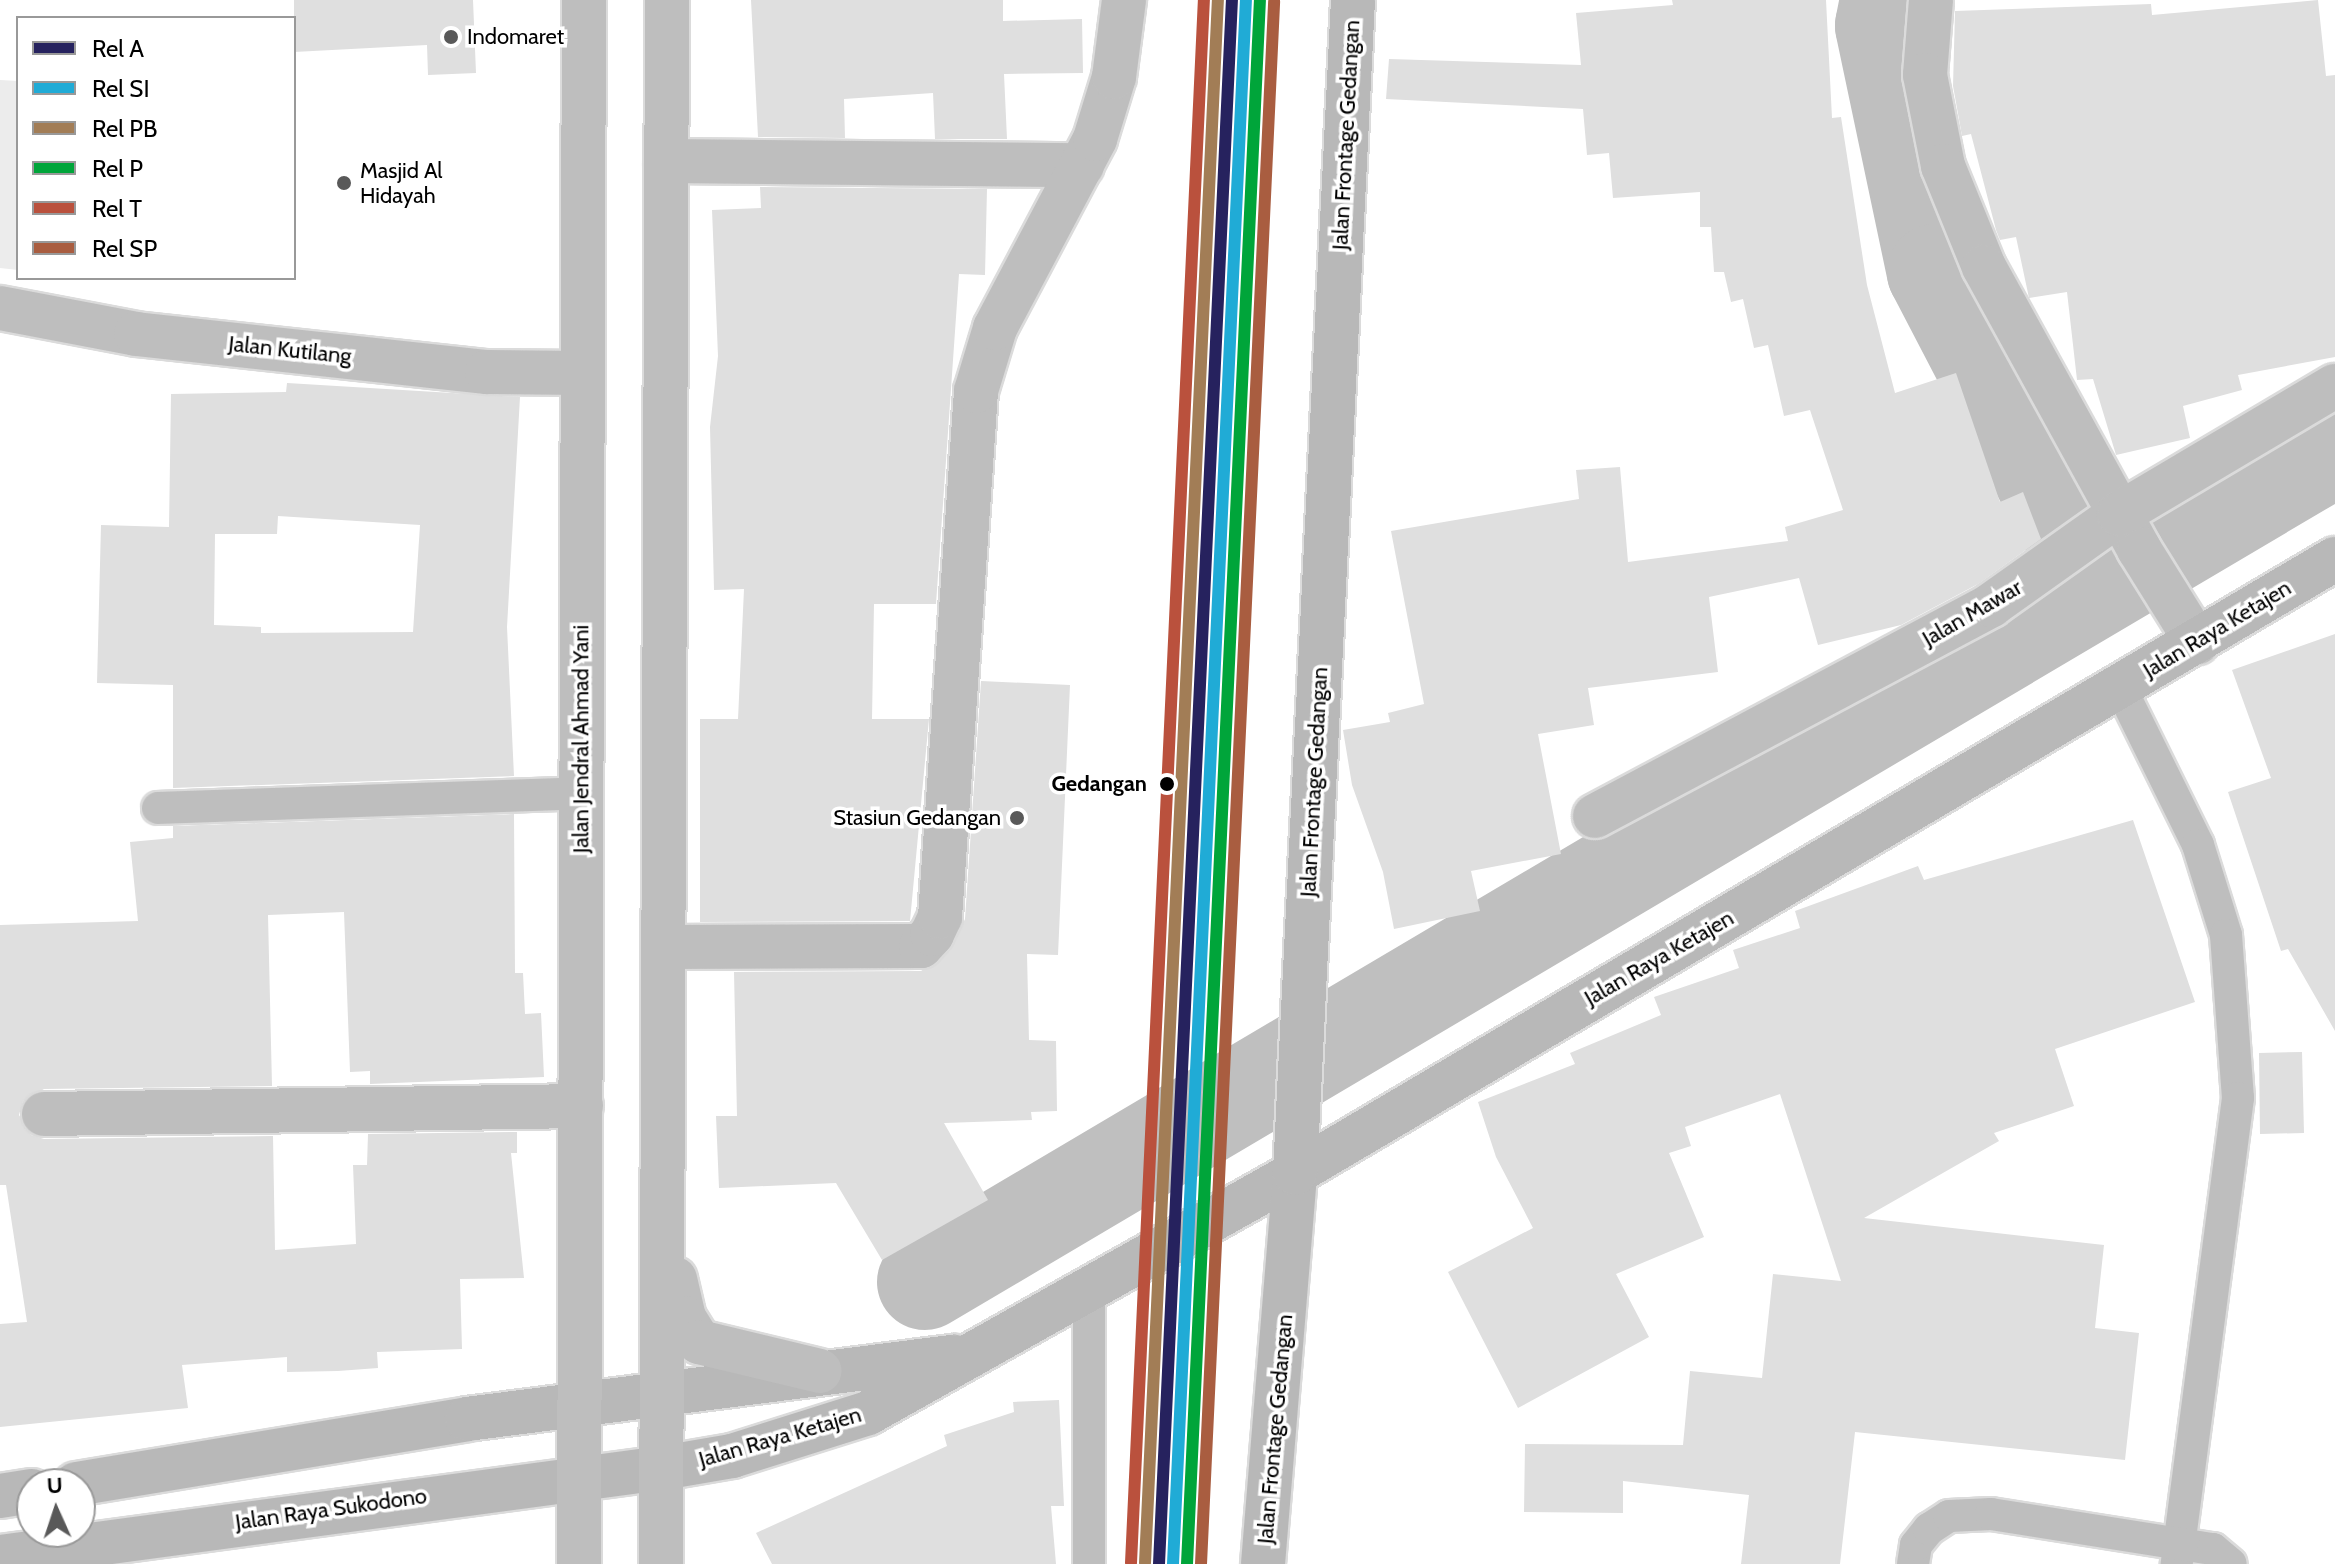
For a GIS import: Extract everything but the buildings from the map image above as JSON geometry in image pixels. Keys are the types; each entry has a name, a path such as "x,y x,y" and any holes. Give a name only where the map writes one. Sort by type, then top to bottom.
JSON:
{"main road":[{"name":"Jalan Jendral Ahmad Yani","path":"579,1564 584,0"},
{"path":"661,1564 667,0"},
{"path":"663,947 921,946 932,934 940,917 976,391 995,328 1082,165 1114,77 1124,0"},
{"path":"1931,0 1925,75 1943,166 1984,267 2129,532 2187,627"},
{"path":"666,161 1082,165"},
{"name":"Jalan Kutilang","path":"0,308 151,335 487,372 583,373"},
{"name":"Jalan Mawar","path":"1595,816 2129,532 2335,386"},
{"path":"44,1114 581,1106"},
{"path":"663,1205 684,1318 699,1342 820,1371"}],"street":[{"name":"Jalan Frontage Gedangan","path":"1263,1564 1295,1173 1353,0"},
{"name":"Jalan Raya Ketajen","path":"662,1468 732,1456 868,1413 980,1354 1089,1286 1295,1173 2120,687 2187,627 2335,559"},
{"name":"Jalan Raya Ketajen","path":"663,1394 820,1371 980,1354"},
{"path":"96,1481 580,1404 663,1394"},
{"name":"Jalan Raya Sukodono","path":"0,1557 662,1468"}],"lane":[{"path":"2120,687 2198,845 2226,935 2238,1098 2179,1553"},
{"path":"158,808 581,793"},
{"path":"1089,1286 1089,1564"},
{"path":"1913,1564 1916,1545 1949,1516 1991,1514 2179,1553 2213,1549 2231,1564"}],"shaded area":[{"path":"0,80 16,81 16,270 0,268"}],"waterway":[{"path":"1888,0 1883,26 1935,272 2073,537"},
{"path":"925,1282 2335,448"}],"rail line":[{"name":"T","path":"1131,1563 1204,0"},
{"name":"PB","path":"1145,1563 1218,0"},
{"name":"A","path":"1159,1564 1232,0"},
{"name":"SI","path":"1173,1564 1246,1"},
{"name":"P","path":"1187,1564 1260,1"},
{"name":"SP","path":"1201,1564 1274,2"}],"place":[{"name":"Indomaret","path":"451,37"},
{"name":"Masjid Al Hidayah","path":"344,183"},
{"name":"Gedangan","path":"1167,784"},
{"name":"Stasiun Gedangan","path":"1017,818"}]}
